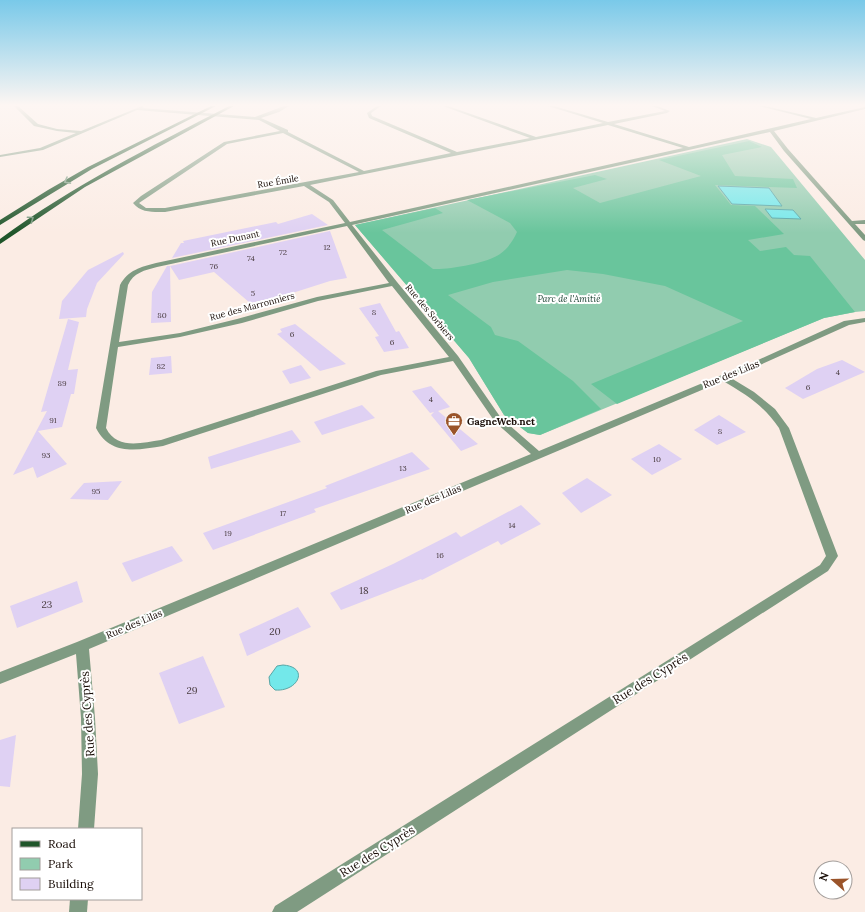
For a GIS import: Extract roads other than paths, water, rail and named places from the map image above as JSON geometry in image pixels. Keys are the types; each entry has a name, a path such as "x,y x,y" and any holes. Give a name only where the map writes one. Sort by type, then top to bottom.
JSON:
{"main road":[{"path":"0,223 50,191 90,168 129,149"},
{"path":"0,242 73,191 149,149"}],"street":[{"path":"0,156 42,149"},
{"name":"Rue Émile","path":"217,149 144,196 136,203 138,206 143,209 165,210 486,149"},
{"path":"318,149 364,173"},
{"path":"444,149 457,154"},
{"name":"Rue Dunant","path":"455,358 379,373 163,443 138,447 114,444 104,436 102,428 124,285 129,276 136,271 156,265 689,149"},
{"path":"785,149 865,239"},
{"name":"Rue des Sorbiers","path":"305,184 331,201 394,284 455,358 498,420 538,455"},
{"path":"851,223 865,222"},
{"name":"Rue des Marronniers","path":"115,345 180,335 239,321 317,299 394,284"},
{"name":"Rue des Lilas","path":"0,678 82,646 538,455 814,339 847,323 865,320"},
{"name":"Rue des Cyprès","path":"281,912 824,568 832,556 784,428 772,411 751,394 723,377"},
{"name":"Rue des Cyprès","path":"82,646 88,718 90,774 86,828"},
{"path":"78,912 79,900"}],"water":[{"path":"718,186 769,188 782,206 732,204"},
{"path":"765,209 793,210 801,219 772,218"},
{"path":"283,665 296,670 298,679 290,687 283,690 275,690 270,685 269,677 277,666"}],"place":[{"name":"GagneWeb.net","path":"454,436"}],"park label":[{"name":"Parc de l'Amitié","path":"569,298"}]}
